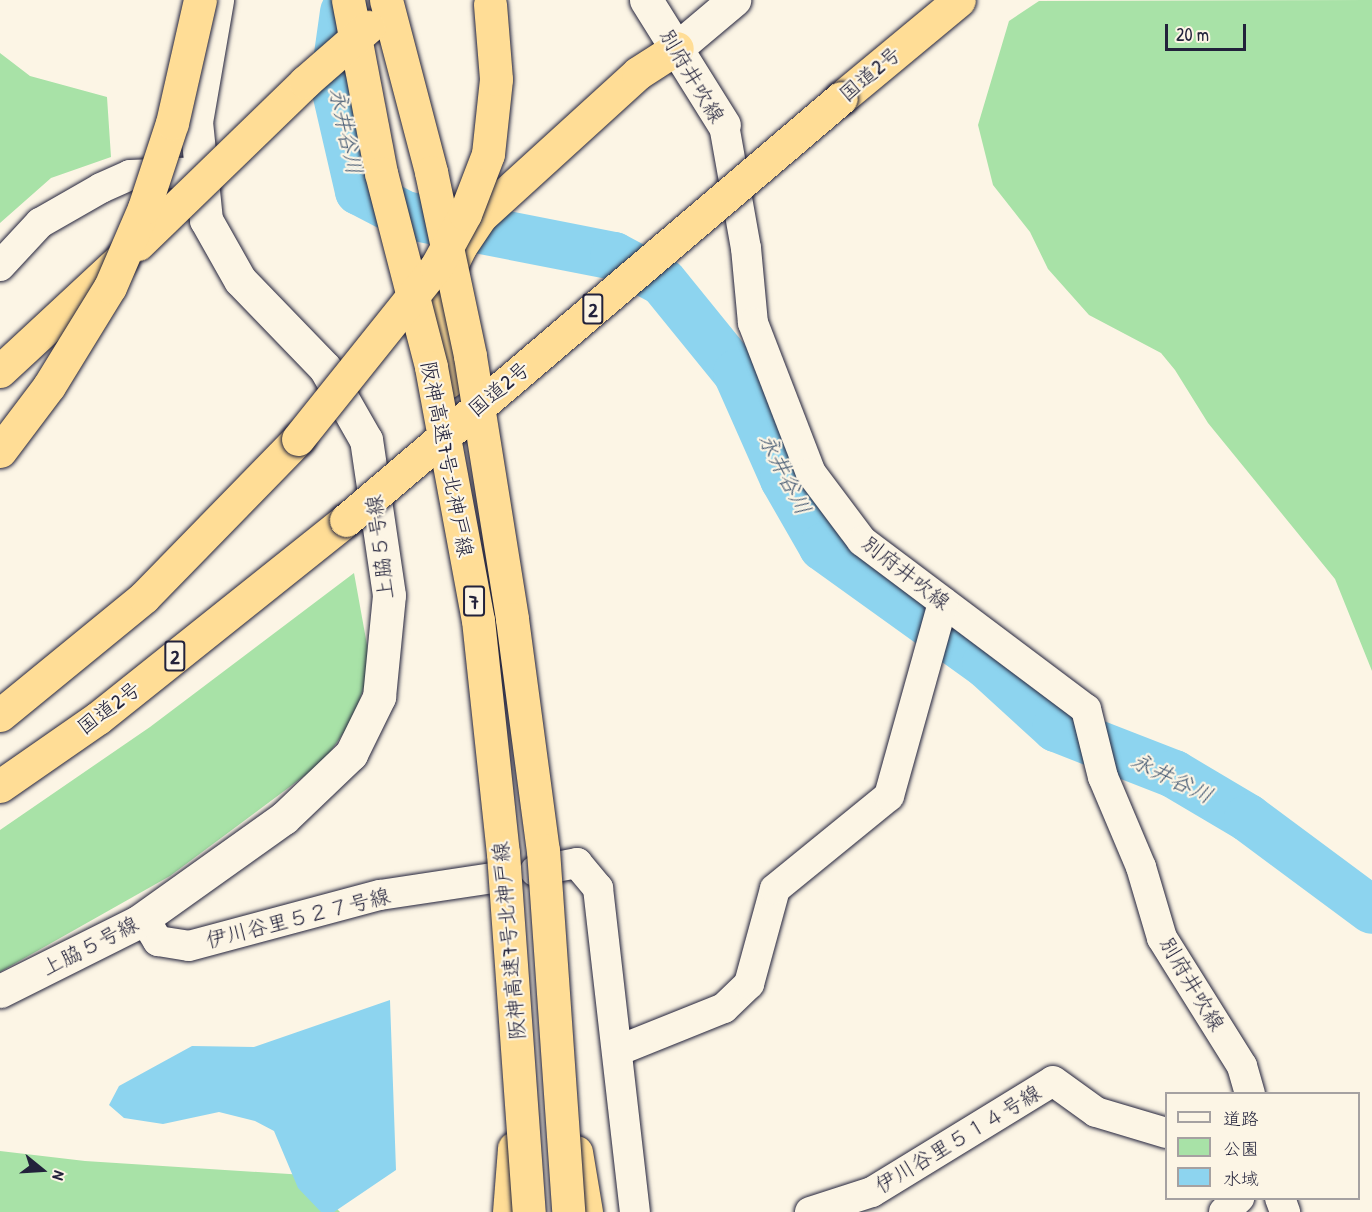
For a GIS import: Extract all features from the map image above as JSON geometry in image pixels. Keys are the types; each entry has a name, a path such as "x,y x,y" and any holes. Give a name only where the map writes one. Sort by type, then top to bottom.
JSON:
{"highway":[{"path":"0,452 49,386 110,287 144,208 172,123 200,0"},
{"name":"阪神高速7号北神戸線","path":"348,0 381,172 431,367 478,620 503,852 529,1212"},
{"name":"阪神高速7号北神戸線","path":"386,0 431,172 470,356 512,620 543,850 568,1212"},
{"path":"0,371 138,244 305,82 399,0"},
{"path":"0,716 144,597 298,439 436,267 465,214 488,154 496,79 489,0"},
{"name":"国道2号","path":"0,786 98,718 346,520 959,0"},
{"path":"509,1212 524,992 516,865 498,691 437,312 443,282 460,247 481,216 638,73 677,48"},
{"path":"586,1212 542,931 513,688 454,314 458,286 472,255 494,227 648,89 677,48"}],"street":[{"name":"上脇５号線","path":"0,992 144,918 284,818 351,754 379,697 389,595 366,440 325,368 240,280 206,220 196,122 217,0"},
{"name":"別府井吹線","path":"646,0 724,125 746,248 753,323 811,473 862,541 942,607 1086,709 1103,777 1141,867 1162,938 1242,1066 1249,1092"},
{"path":"677,48 734,0"},
{"path":"0,266 40,223 101,188 130,175 201,172"},
{"path":"616,1051 724,1008 749,984 775,889 889,796 942,607"},
{"path":"535,871 577,863 598,888 635,1212"},
{"name":"伊川谷里５２７号線","path":"144,918 158,941 189,946 380,895 499,877"},
{"name":"伊川谷里５１４号線","path":"810,1212 872,1192 1053,1081 1096,1112 1165,1132"},
{"path":"1224,1212 1237,1200"}],"green space":[{"path":"1372,0 1372,671 1335,579 1208,423 1175,370 1161,353 1089,315 1048,269 1030,232 993,185 978,125 1009,21 1039,1"},
{"path":"0,53 30,76 107,97 111,157 51,178 0,223"},
{"path":"354,573 371,667 352,721 323,762 170,876 0,972 0,830 150,727"},
{"path":"0,1151 85,1161 305,1175 340,1212 0,1212"}],"water":[{"path":"390,1000 396,1170 334,1212 321,1212 298,1188 274,1131 255,1121 219,1112 163,1124 124,1118 109,1105 119,1086 192,1046 254,1047"}],"waterway":[{"name":"永井谷川","path":"344,12 334,83 359,191 405,215 614,256 663,282 737,373 784,479 823,547 986,664 1056,728 1174,774 1248,818 1372,910"}]}
